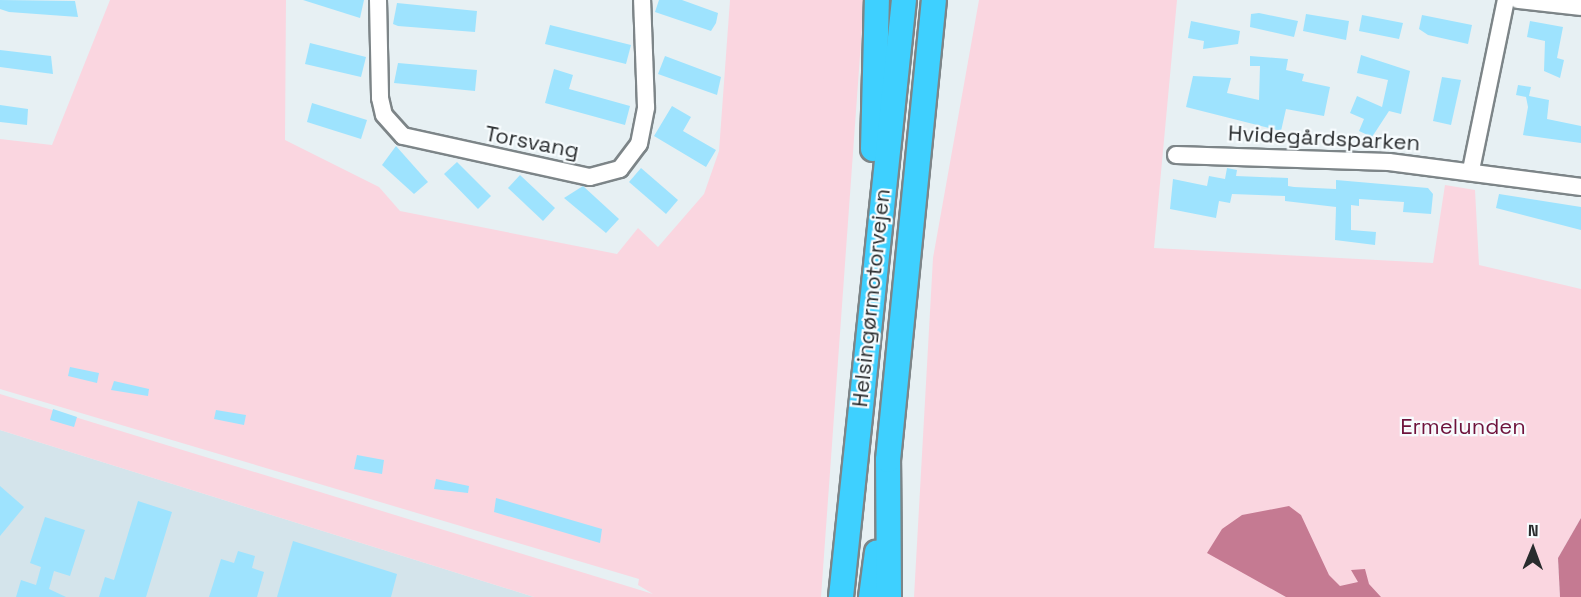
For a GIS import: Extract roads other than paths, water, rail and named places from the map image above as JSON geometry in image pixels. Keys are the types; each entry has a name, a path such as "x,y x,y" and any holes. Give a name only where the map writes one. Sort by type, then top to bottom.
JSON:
{"highway":[{"path":"872,283 877,0"},
{"name":"Helsingørmotorvejen","path":"841,597 872,283 904,0"},
{"name":"Helsingørmotorvejen","path":"889,597 888,460 934,0"},
{"path":"924,113 949,0"},
{"path":"871,597 888,460"}],"street":[{"name":"Torsvang","path":"378,0 380,98 384,115 404,136 590,177 620,169 639,144 646,107 642,0"},
{"path":"1471,170 1506,0"},
{"path":"1518,0 1581,7"},
{"name":"Hvidegårdsparken","path":"1176,154 1471,170 1581,187"}],"park label":[{"name":"Ermelunden","path":"1463,427"}]}
